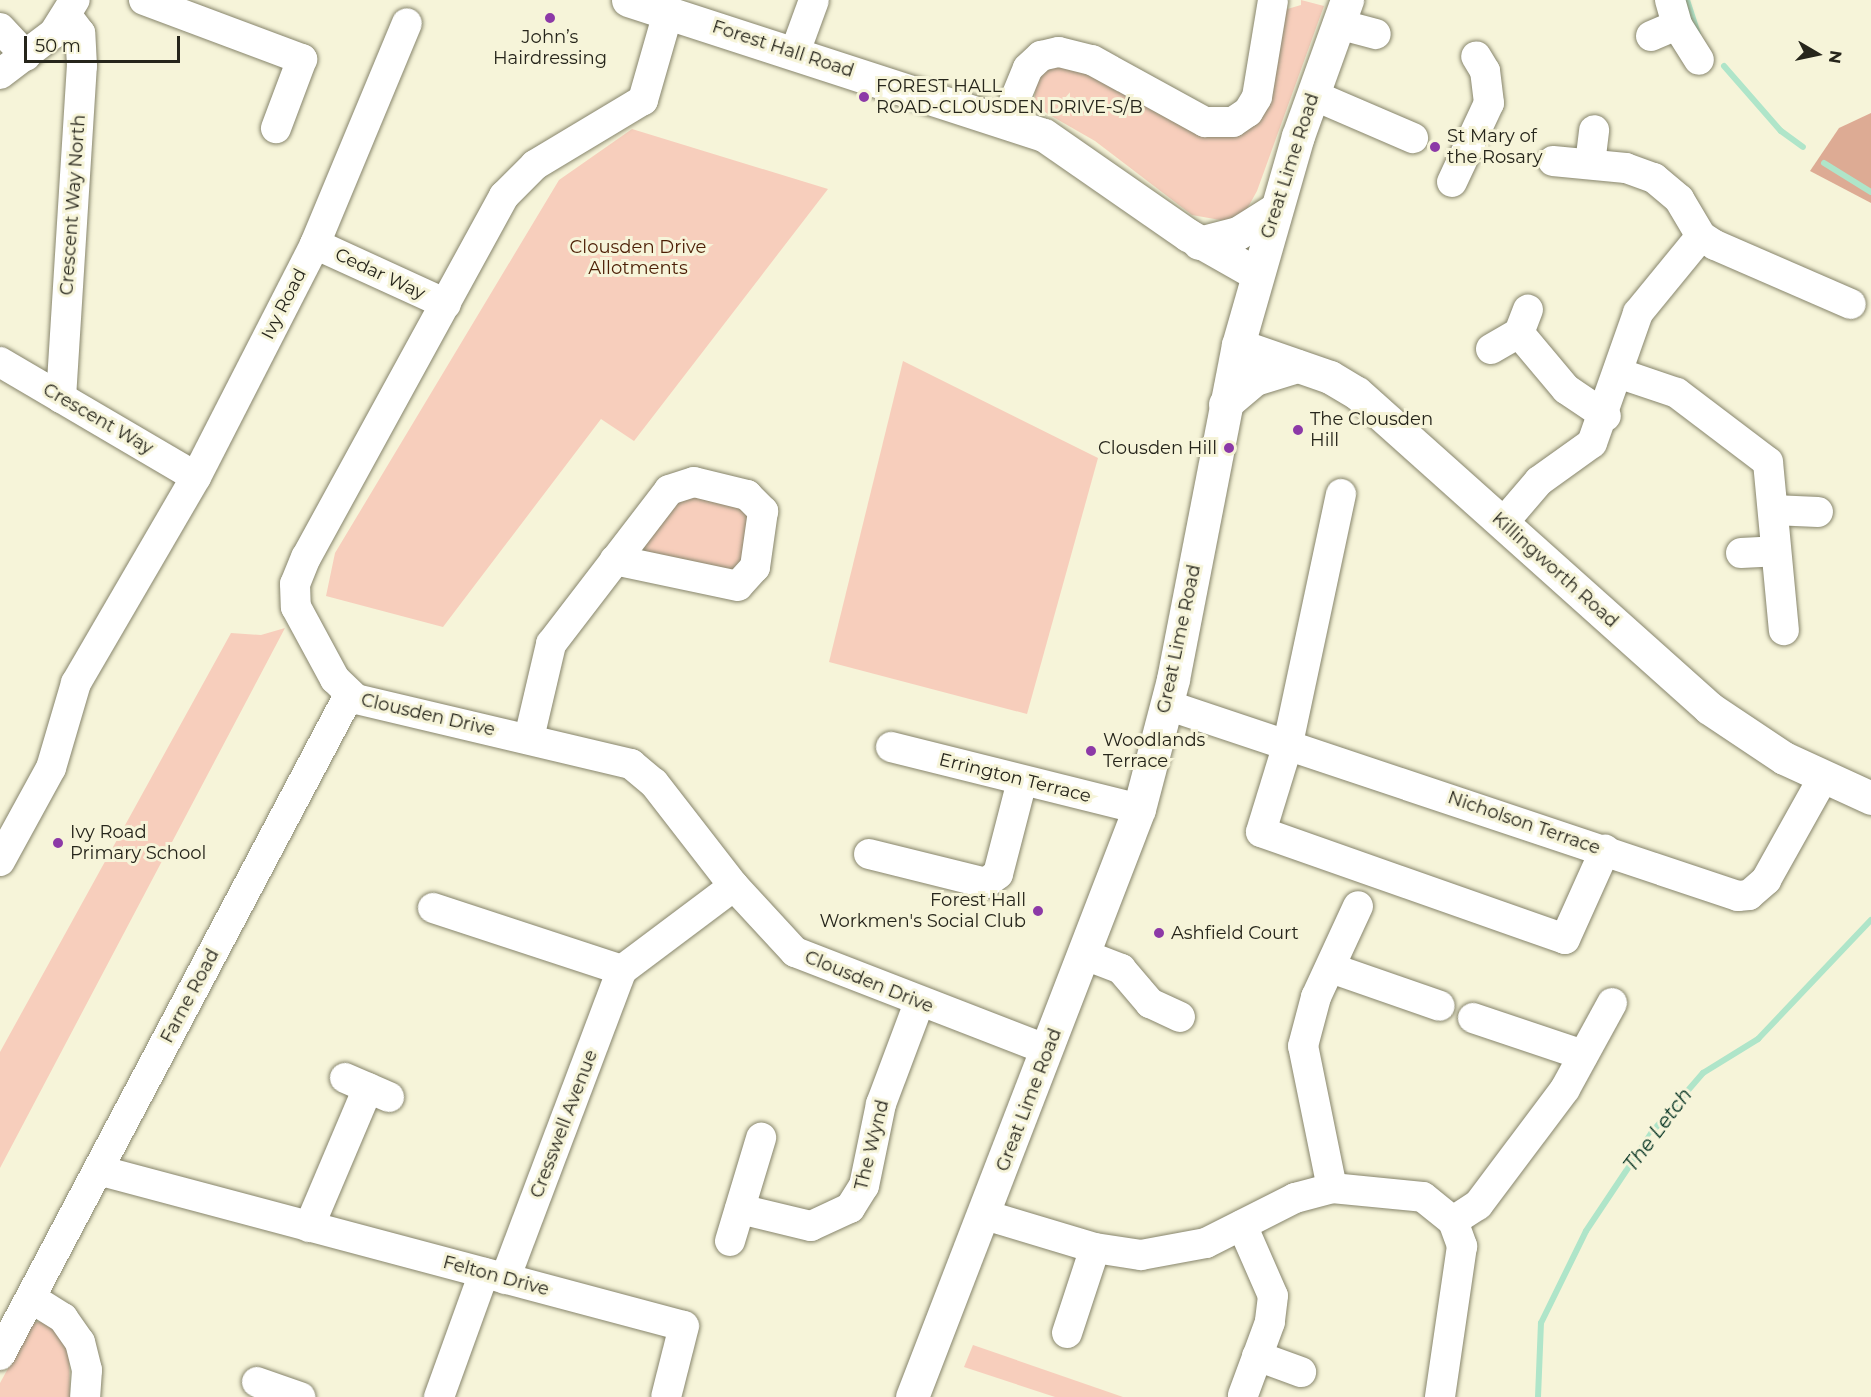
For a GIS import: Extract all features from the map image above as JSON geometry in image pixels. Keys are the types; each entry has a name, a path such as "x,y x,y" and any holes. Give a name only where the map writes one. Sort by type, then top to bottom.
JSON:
{"main road":[{"name":"Forest Hall Road","path":"628,0 1006,121 1065,147 1199,243 1257,274"},
{"name":"Great Lime Road","path":"912,1397 1085,956 1139,809 1167,705 1238,345 1276,209 1313,94 1343,12"},
{"path":"1199,243 1238,234 1276,209"},
{"name":"Killingworth Road","path":"1238,345 1297,366 1358,393 1709,708 1823,778 1871,798"},
{"path":"1225,404 1256,379 1297,366"}],"street":[{"path":"144,0 302,59 276,128"},
{"path":"795,52 814,0"},
{"path":"1006,121 1033,62 1059,52 1092,60 1205,122 1233,122 1248,112 1257,98 1276,0"},
{"path":"0,74 26,56 71,8"},
{"name":"Crescent Way North","path":"61,398 82,66 80,33 71,8"},
{"path":"1343,12 1376,34"},
{"name":"Clousden Drive","path":"668,13 643,100 519,176 446,304 296,584 300,618 349,695 377,706 616,758 644,772 734,886 795,952 919,1003 1048,1050"},
{"path":"1666,20 1699,60"},
{"name":"Ivy Road","path":"0,861 51,768 76,683 141,575 196,477 315,244 407,23"},
{"path":"0,28 26,56"},
{"path":"1452,183 1489,103 1485,71 1476,56"},
{"path":"1313,94 1413,138"},
{"path":"1590,164 1594,130"},
{"path":"1553,161 1590,164 1654,178 1679,199 1701,236 1851,304"},
{"path":"1503,523 1539,481 1592,443 1606,416 1618,373 1647,297 1701,236"},
{"name":"Cedar Way","path":"315,244 446,304"},
{"path":"1491,349 1523,322 1566,389 1606,416"},
{"name":"Crescent Way","path":"0,362 196,477"},
{"path":"1618,373 1677,393 1751,445 1772,473 1775,551 1784,630"},
{"path":"529,738 551,644 615,560 669,490 681,482 747,495 763,511 755,567 738,586 615,560"},
{"path":"1341,494 1288,744 1261,832 1565,939 1605,850"},
{"path":"1773,510 1818,512"},
{"path":"1741,554 1775,551"},
{"name":"Farne Road","path":"0,1355 349,695"},
{"name":"Nicholson Terrace","path":"1167,705 1605,850 1729,894 1749,895 1766,880 1823,778"},
{"name":"Errington Terrace","path":"891,747 1139,809"},
{"path":"868,854 986,883 998,874 1022,781"},
{"path":"433,908 622,970 734,886"},
{"path":"1332,1188 1303,1046 1316,997 1358,906"},
{"path":"1085,956 1121,969 1150,1003 1180,1017"},
{"path":"1331,968 1440,1006"},
{"name":"Cresswell Avenue","path":"439,1397 494,1276 622,970"},
{"name":"The Wynd","path":"740,1209 811,1226 850,1208 864,1186 881,1104 919,1003"},
{"path":"1453,1221 1478,1205 1583,1055 1612,1003"},
{"path":"1473,1018 1583,1055"},
{"path":"309,1227 367,1088"},
{"path":"730,1241 761,1138"},
{"name":"Felton Drive","path":"98,1170 684,1326 666,1397"},
{"path":"985,1215 1095,1248 1161,1254 1206,1242 1295,1198 1332,1188 1423,1197 1453,1221 1463,1258 1440,1397"},
{"path":"1242,1225 1273,1296 1257,1356 1243,1395"},
{"path":"1067,1333 1095,1248"},
{"path":"31,1298 63,1318 80,1342 87,1370 84,1397"},
{"path":"1257,1356 1301,1372"},
{"path":"257,1382 300,1397"}],"green space":[{"path":"1301,0 1324,6 1257,191 1247,209 1226,221 1192,215 1095,141 1034,106 1036,81 1049,68 1071,64 1229,134 1284,10 1301,5"},
{"name":"Clousden Drive Allotments","path":"632,129 828,189 634,441 601,419 443,627 326,596 335,553 559,180"},
{"path":"903,361 1098,458 1027,714 829,662"},
{"path":"678,493 750,506 740,575 644,555 641,549"},
{"path":"285,628 0,1168 0,1052 231,633 261,635"},
{"path":"46,1321 69,1348 70,1397 0,1397 0,1383 33,1323"},
{"path":"973,1345 1123,1397 1055,1397 964,1367"}],"shaded area":[{"path":"1871,113 1871,203 1810,171 1839,128"}],"waterway":[{"name":"The Letch","path":"1687,0 1698,34"},
{"name":"The Letch","path":"1724,66 1781,131 1803,147"},
{"name":"The Letch","path":"1824,163 1871,192"},
{"name":"The Letch","path":"1538,1397 1541,1323 1586,1231 1652,1132 1703,1073 1758,1039 1871,920"}],"place":[{"name":"John’s Hairdressing","path":"550,18"},
{"name":"FOREST HALL ROAD-CLOUSDEN DRIVE-S/B","path":"864,97"},
{"name":"St Mary of the Rosary","path":"1435,147"},
{"name":"The Clousden Hill","path":"1298,430"},
{"name":"Clousden Hill","path":"1229,448"},
{"name":"Woodlands Terrace","path":"1091,751"},
{"name":"Ivy Road Primary School","path":"58,843"},
{"name":"Forest Hall Workmen's Social Club","path":"1038,911"},
{"name":"Ashfield Court","path":"1159,933"}]}
